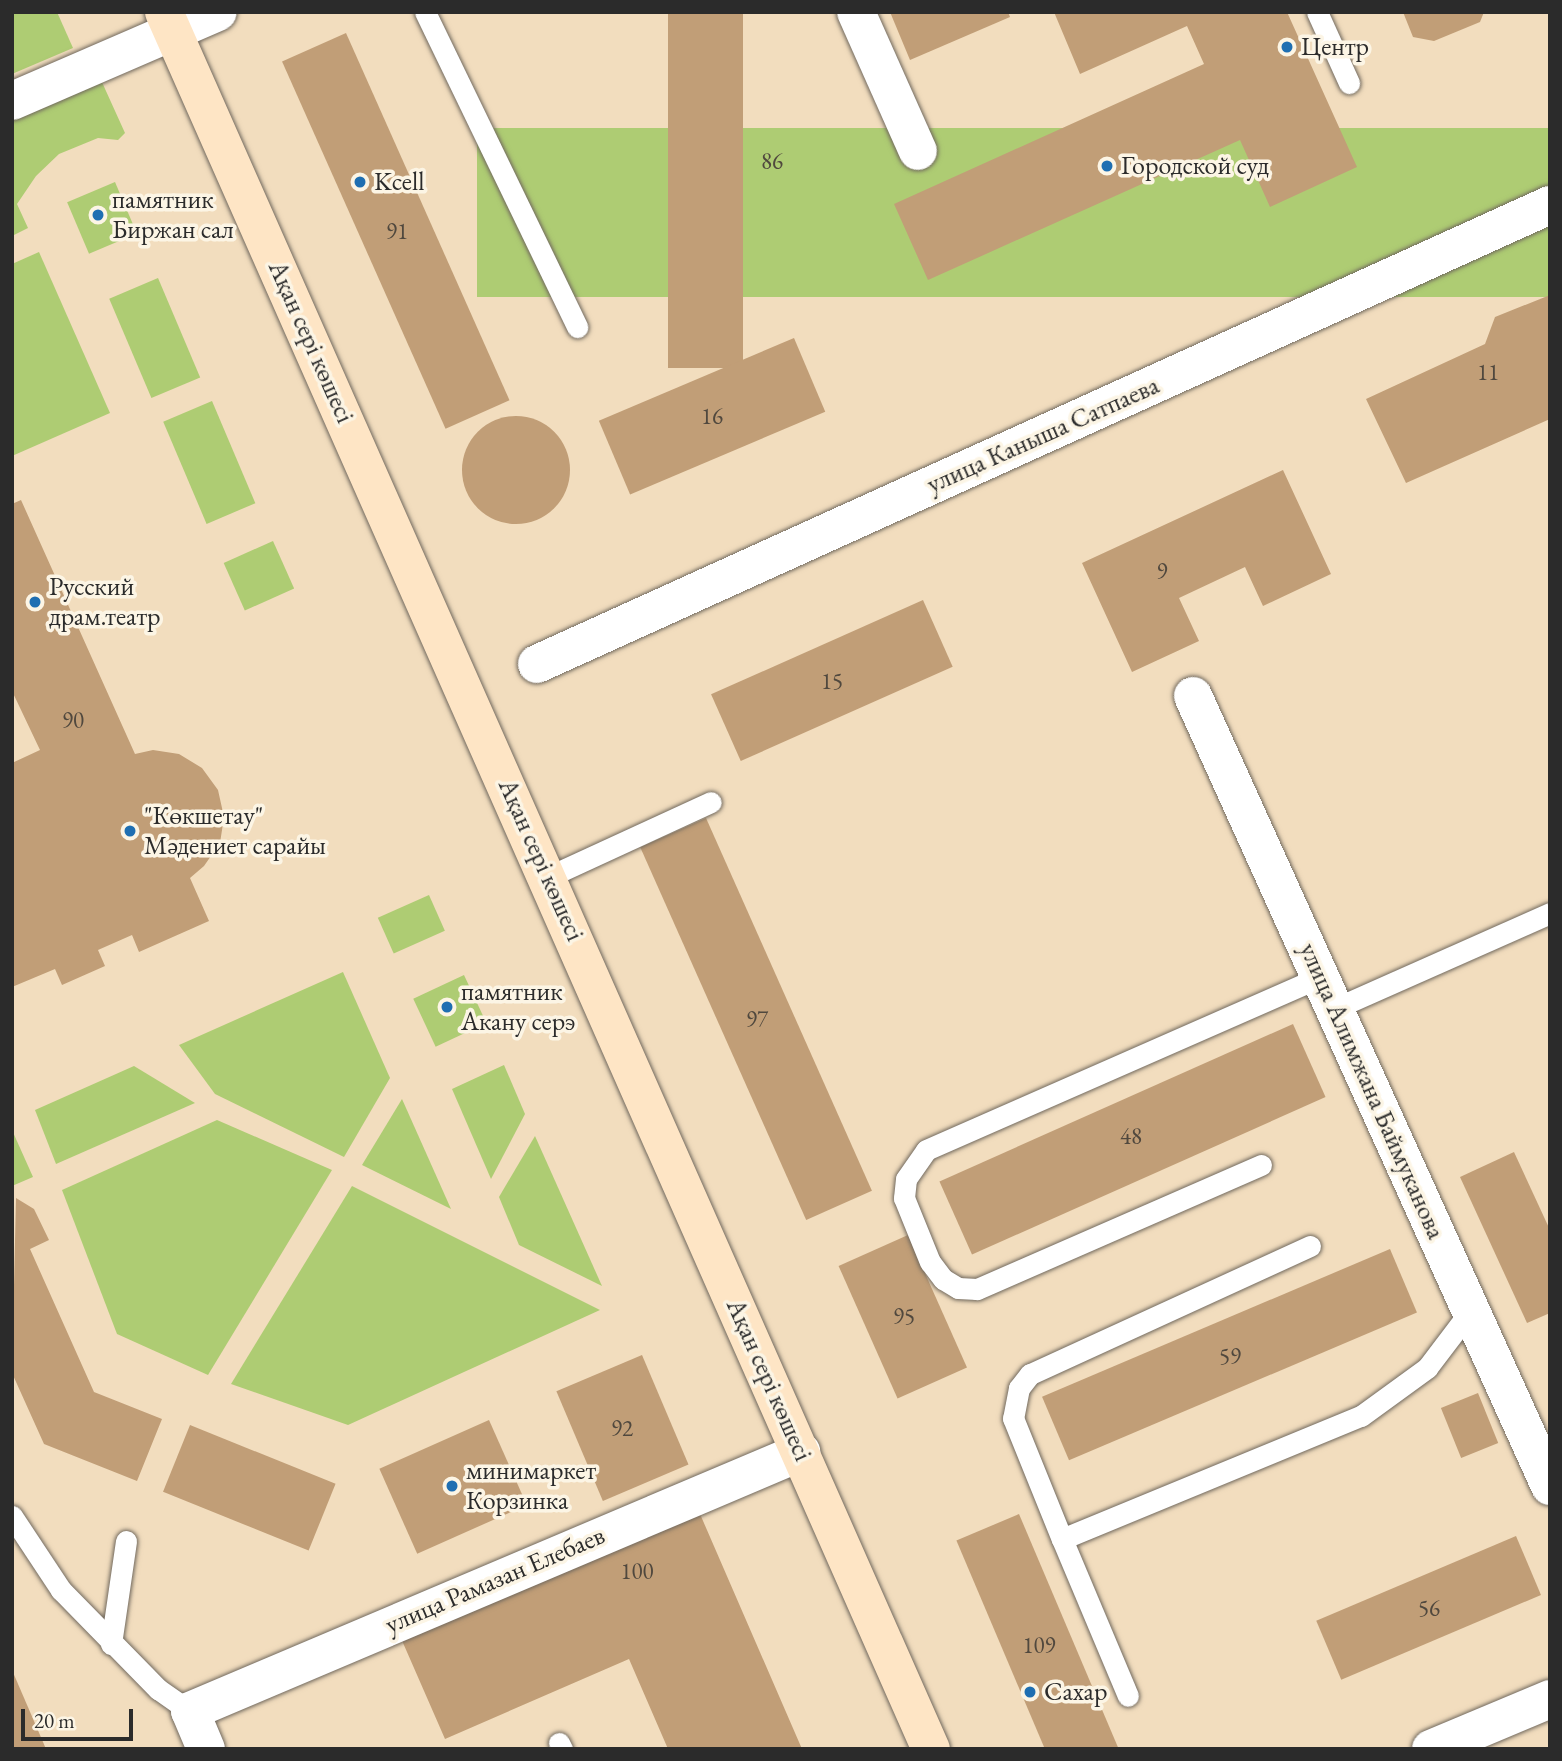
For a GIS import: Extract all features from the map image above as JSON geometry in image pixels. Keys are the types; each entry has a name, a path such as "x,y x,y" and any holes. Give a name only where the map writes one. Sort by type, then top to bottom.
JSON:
{"street":[{"path":"12,101 168,21 218,12"},
{"path":"856,12 918,150"},
{"name":"Ақан сері көшесі","path":"168,21 931,1749"},
{"name":"улица Каныша Сатпаева","path":"537,664 1550,205"},
{"name":"улица Алимжана Баймуканова","path":"1193,696 1550,1486"},
{"name":"улица Рамазан Елебаев","path":"190,1711 800,1452"},
{"path":"1431,1749 1550,1699"},
{"path":"190,1711 206,1749"}],"lane":[{"path":"425,12 578,327"},
{"path":"1317,12 1349,83"},
{"path":"548,877 710,802"},
{"path":"1261,1165 978,1289 958,1288 943,1279 930,1262 904,1198 905,1179 926,1150 1328,993 1550,913"},
{"path":"1128,1696 1013,1418 1019,1388 1030,1374 1310,1246"},
{"path":"1062,1539 1361,1416 1427,1368 1471,1310"},
{"path":"12,1516 61,1590 158,1689 190,1711"},
{"path":"111,1644 126,1541"}],"green space":[{"path":"12,12 57,12 73,48 12,74"},
{"path":"101,80 125,133 118,140 98,138 59,154 36,176 17,204 28,228 12,236 12,120"},
{"path":"477,128 1550,128 1550,297 477,297"},
{"path":"115,182 137,234 89,254 67,202"},
{"path":"39,252 110,413 12,456 12,264"},
{"path":"158,278 200,377 151,398 109,299"},
{"path":"212,401 255,503 207,524 163,422"},
{"path":"273,541 294,589 245,610 224,563"},
{"path":"429,895 445,931 394,953 378,918"},
{"path":"343,972 390,1078 344,1157 215,1094 179,1045"},
{"path":"464,975 486,1023 436,1047 413,999"},
{"path":"504,1065 525,1114 491,1179 452,1089"},
{"path":"134,1066 195,1103 56,1164 35,1110"},
{"path":"402,1099 451,1209 362,1165"},
{"path":"217,1120 332,1170 208,1375 117,1334 62,1190"},
{"path":"12,1130 33,1177 12,1186"},
{"path":"535,1136 602,1286 519,1245 499,1197"},
{"path":"352,1186 600,1310 348,1425 231,1384"}],"building":[{"path":"668,12 743,12 743,368 668,368"},
{"path":"890,12 1008,12 1010,17 910,60"},
{"path":"1054,12 1287,12 1357,167 1270,207 1240,140 928,280 894,204 1204,64 1187,26 1080,74"},
{"path":"1403,12 1484,12 1480,22 1434,41 1413,37"},
{"path":"346,33 510,400 446,429 282,61"},
{"path":"1550,295 1550,419 1406,483 1366,399 1485,344 1495,317"},
{"path":"794,338 825,412 630,494 599,421"},
{"path":"516,416 537,420 554,432 566,449 570,470 566,491 554,508 537,520 516,524 495,520 478,508 466,491 462,470 466,449 478,432 495,420"},
{"path":"1283,470 1331,574 1263,606 1245,567 1179,598 1199,641 1132,672 1082,563"},
{"path":"21,500 135,754 153,750 179,754 202,768 218,790 224,817 220,843 204,866 190,878 209,921 139,952 132,935 98,950 105,966 62,985 55,969 12,987 12,763 40,750 12,691 12,504"},
{"path":"923,600 953,667 741,761 711,694"},
{"path":"706,818 872,1191 806,1220 640,847"},
{"path":"1293,1024 1326,1097 972,1254 939,1181"},
{"path":"1514,1152 1550,1230 1550,1313 1527,1323 1460,1177"},
{"path":"16,1198 34,1209 49,1240 30,1249 94,1392 162,1419 137,1481 44,1444 12,1373"},
{"path":"908,1235 967,1367 898,1398 839,1266"},
{"path":"1390,1249 1417,1313 1069,1460 1042,1397"},
{"path":"642,1355 688,1465 603,1501 556,1391"},
{"path":"1478,1393 1498,1443 1461,1458 1441,1408"},
{"name":"минимаркет Корзинка","path":"489,1420 527,1505 417,1554 379,1469"},
{"path":"190,1425 336,1484 309,1551 163,1492"},
{"path":"697,1507 802,1749 668,1749 629,1659 445,1739 400,1636"},
{"path":"1019,1514 1119,1749 1045,1749 956,1541"},
{"path":"1516,1536 1541,1595 1341,1680 1316,1621"},
{"path":"12,1670 46,1749 12,1749"}],"place":[{"name":"Центр","path":"1287,47"},
{"name":"Городской суд","path":"1107,166"},
{"name":"Kcell","path":"360,182"},
{"name":"памятник Биржан сал","path":"98,215"},
{"name":"Русский драм.театр","path":"35,602"},
{"name":"\"Көкшетау\" Мәдениет сарайы","path":"130,831"},
{"name":"памятник Акану серэ","path":"447,1007"},
{"name":"минимаркет Корзинка","path":"452,1486"},
{"name":"Сахар","path":"1030,1692"}]}
